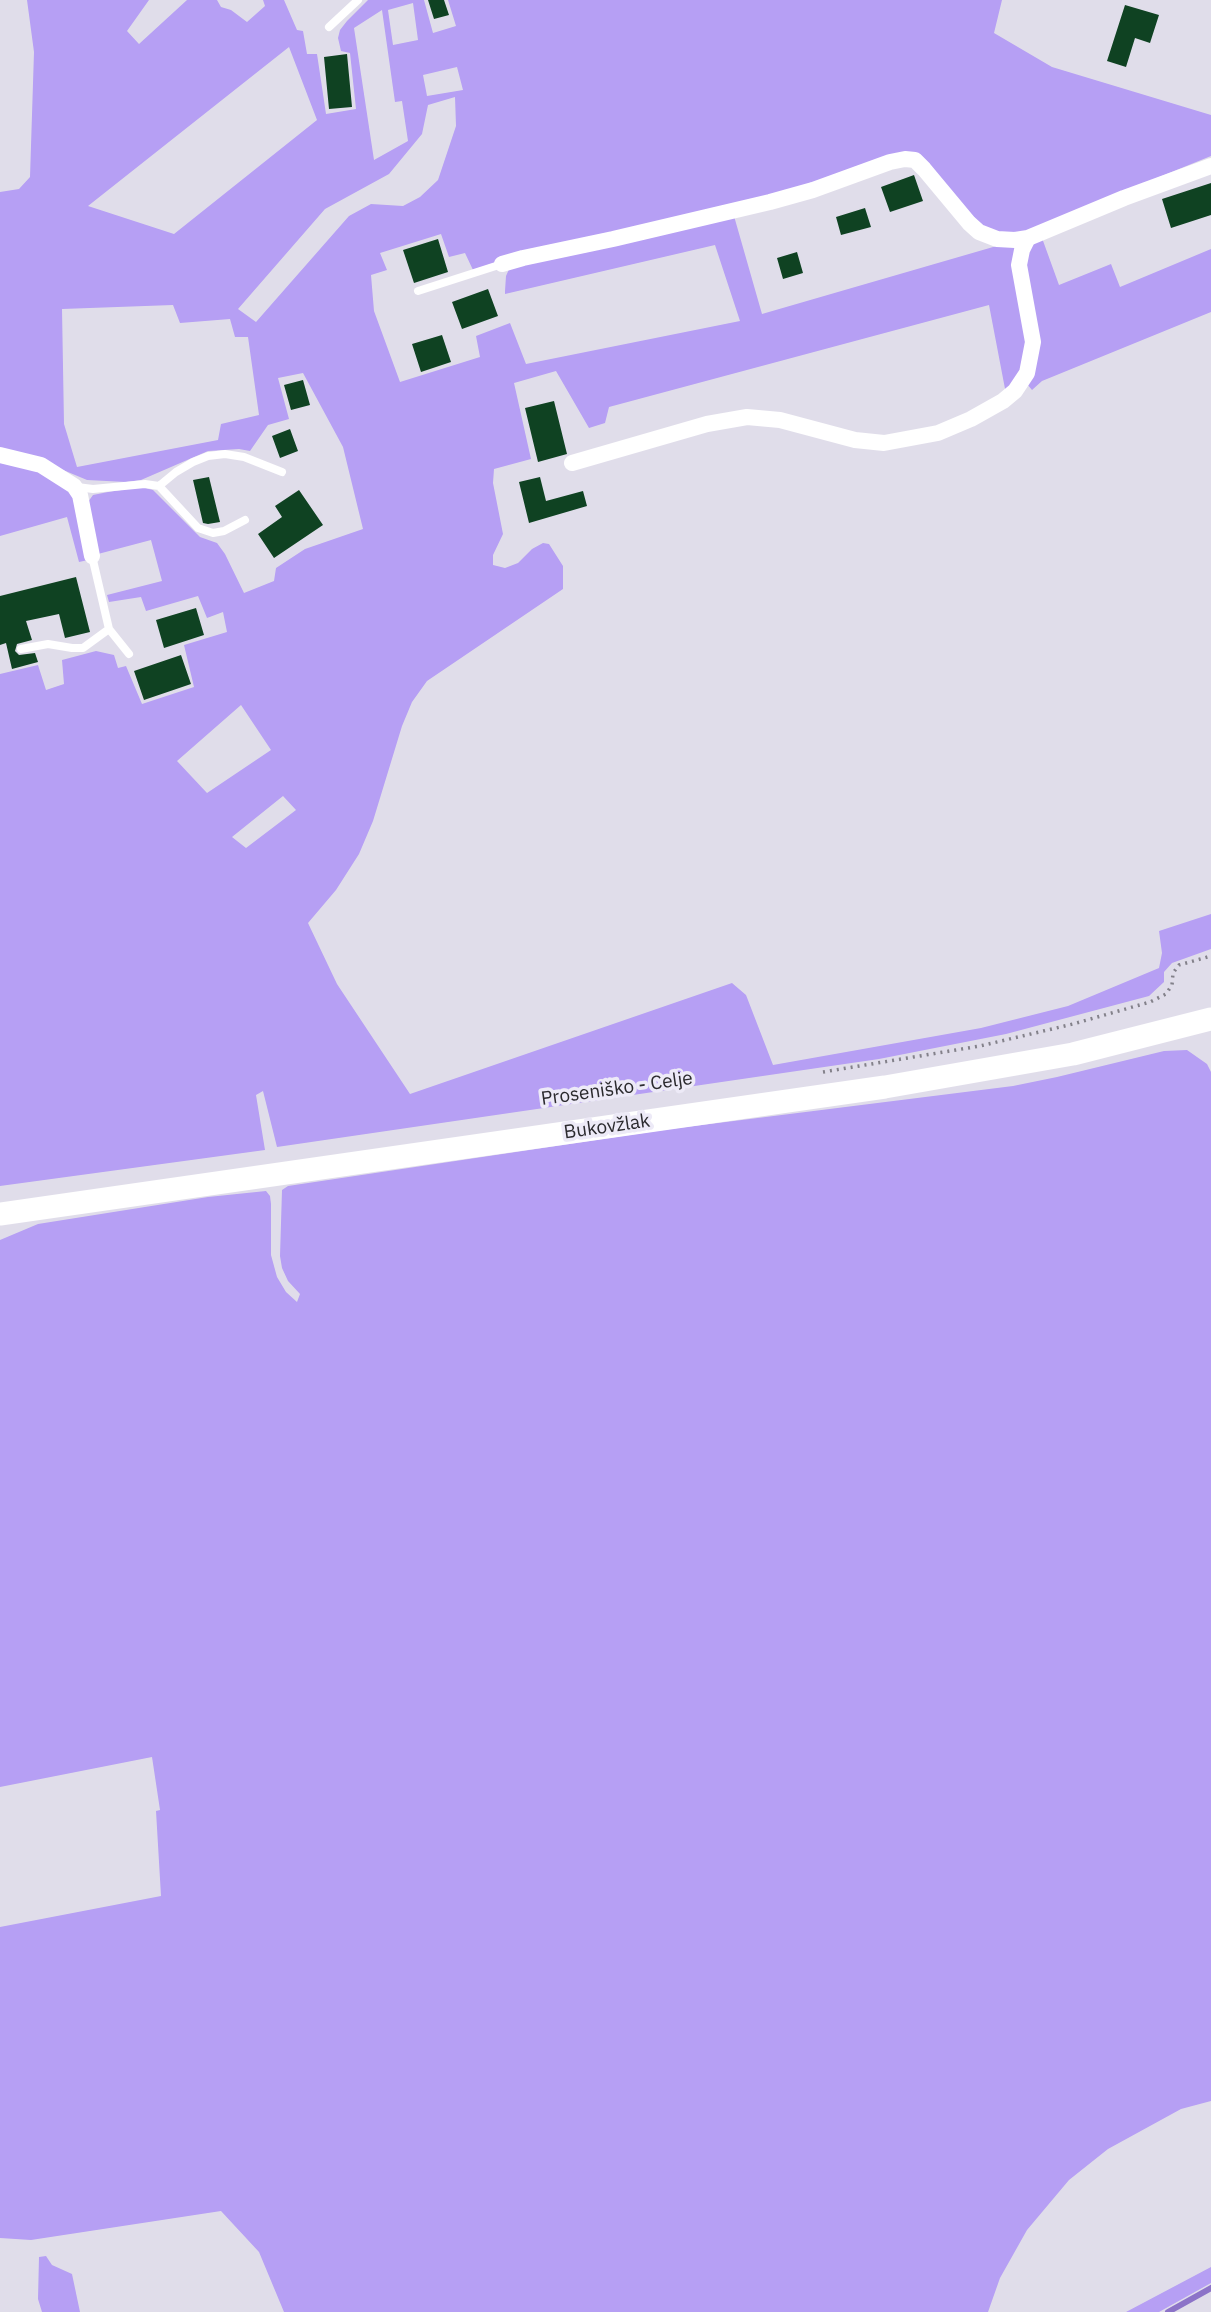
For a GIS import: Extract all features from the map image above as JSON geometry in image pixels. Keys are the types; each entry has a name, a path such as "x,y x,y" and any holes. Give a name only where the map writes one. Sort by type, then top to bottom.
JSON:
{"main road":[{"name":"Bukovžlak","path":"0,1214 924,1081 1073,1054 1211,1019"}],"street":[{"path":"502,264 744,209 813,190 905,159 915,160 963,218 979,232 997,239 1028,238 1211,166"},
{"path":"572,463 707,424 747,417 780,420 855,440 884,443 938,433 971,419 1003,401 1015,391 1027,373 1033,342 1019,265 1028,238"},
{"path":"0,455 41,466 74,486 80,495 92,556"}],"lane":[{"path":"329,27 358,0"},
{"path":"418,291 502,264"},
{"path":"159,486 193,462 225,454 244,457 282,472"},
{"path":"74,486 93,489 145,484 159,486 198,528 213,533 224,531 245,520"},
{"path":"92,556 109,629 129,654"},
{"path":"21,649 48,644 83,648 109,629"}],"path":[{"path":"822,1072 980,1046 1150,1002 1166,994 1172,985 1173,973 1179,965 1211,956"}],"shaded area":[{"path":"27,0 149,0 127,31 139,44 187,0 217,0 221,7 231,10 247,22 265,6 263,0 284,0 297,30 303,31 307,54 317,54 326,114 356,109 350,53 341,51 338,38 347,21 368,0 424,0 433,33 456,26 448,0 1002,0 994,33 1052,67 1211,115 1211,156 1014,236 984,229 916,155 770,196 527,252 473,270 465,253 449,257 441,234 380,253 387,270 371,275 374,311 400,382 480,357 476,336 510,323 526,364 740,321 715,245 505,294 506,276 510,267 734,216 762,314 1000,245 1016,247 1027,360 1006,394 989,305 609,407 605,423 589,428 556,371 514,383 531,459 494,469 493,483 503,534 493,555 493,565 505,568 518,563 532,549 543,543 549,544 563,566 563,589 427,681 412,702 402,726 373,821 359,854 336,890 308,923 337,984 410,1094 732,983 746,995 773,1065 981,1028 1068,1006 1159,968 1162,953 1159,931 1211,914 1211,949 1172,963 1164,972 1164,982 1149,996 1006,1034 879,1059 277,1147 263,1091 256,1095 265,1150 0,1186 0,674 38,665 46,690 64,684 62,660 96,651 114,655 118,668 126,666 142,704 194,687 184,645 227,632 223,612 207,618 198,596 146,611 141,597 109,602 107,595 162,581 151,540 98,554 88,502 93,495 108,492 141,487 153,490 200,537 217,543 244,593 274,581 276,568 305,549 363,529 343,447 303,373 278,378 289,419 268,425 250,451 208,451 141,480 87,480 44,462 0,450 0,192 19,189 30,177 34,52","holes":["413,3 418,40 393,45 388,10","382,10 395,102 402,101 408,141 374,160 354,28","289,47 317,120 174,234 88,206","457,67 463,90 427,96 423,75","455,97 456,126 438,180 420,197 403,206 371,204 349,216 256,322 238,309 325,209 389,174 422,134 428,105","173,305 180,323 230,319 235,337 248,337 259,415 221,424 218,440 77,467 64,424 62,309","241,705 271,750 207,793 177,761","283,796 296,810 246,848 232,837"]},
{"path":"1042,238 1059,285 1111,264 1120,287 1211,249 1211,312 1042,381 1032,390 1027,384 1024,256 1031,246"},
{"path":"0,460 39,470 72,491 88,560 79,562 67,517 0,536"},
{"path":"1187,1050 1207,1064 1211,1072 1211,2101 1181,2109 1108,2149 1069,2180 1027,2230 1000,2278 988,2312 284,2312 259,2252 221,2211 31,2240 0,2238 0,1927 161,1896 156,1811 160,1810 152,1757 0,1787 0,1240 38,1224 208,1197 266,1191 270,1196 271,1255 277,1277 286,1292 297,1302 300,1294 288,1281 280,1256 282,1190 288,1186 670,1129 1013,1086 1164,1051"},
{"path":"46,2256 52,2265 72,2274 80,2312 42,2312 38,2299 39,2257"},
{"path":"1211,2267 1211,2283 1159,2312 1126,2312"}],"building":[{"path":"428,0 444,0 449,15 434,19"},
{"path":"1125,5 1159,15 1150,43 1135,38 1126,67 1107,61"},
{"path":"347,54 352,107 329,109 324,57"},
{"path":"914,175 923,201 890,212 881,187"},
{"path":"1211,183 1211,215 1171,228 1162,199"},
{"path":"865,208 871,227 841,235 836,217"},
{"path":"438,239 448,272 414,283 403,250"},
{"path":"797,252 803,273 783,279 777,258"},
{"path":"488,289 498,316 462,329 452,302"},
{"path":"442,335 451,362 421,372 412,344"},
{"path":"303,380 310,405 291,410 284,385"},
{"path":"554,401 567,454 538,462 525,408"},
{"path":"290,429 298,451 280,458 272,436"},
{"path":"209,477 220,522 208,524 203,523 193,480"},
{"path":"540,477 546,501 583,491 587,506 529,523 519,482"},
{"path":"299,490 323,525 274,558 258,534 282,517 275,506"},
{"path":"76,577 90,632 65,638 59,614 26,621 32,640 17,644 15,651 19,655 35,653 38,662 12,669 6,643 0,645 0,596"},
{"path":"196,608 204,635 164,648 156,620"},
{"path":"181,655 191,684 144,700 134,671"}],"waterway":[{"path":"1168,2312 1211,2288"}]}
